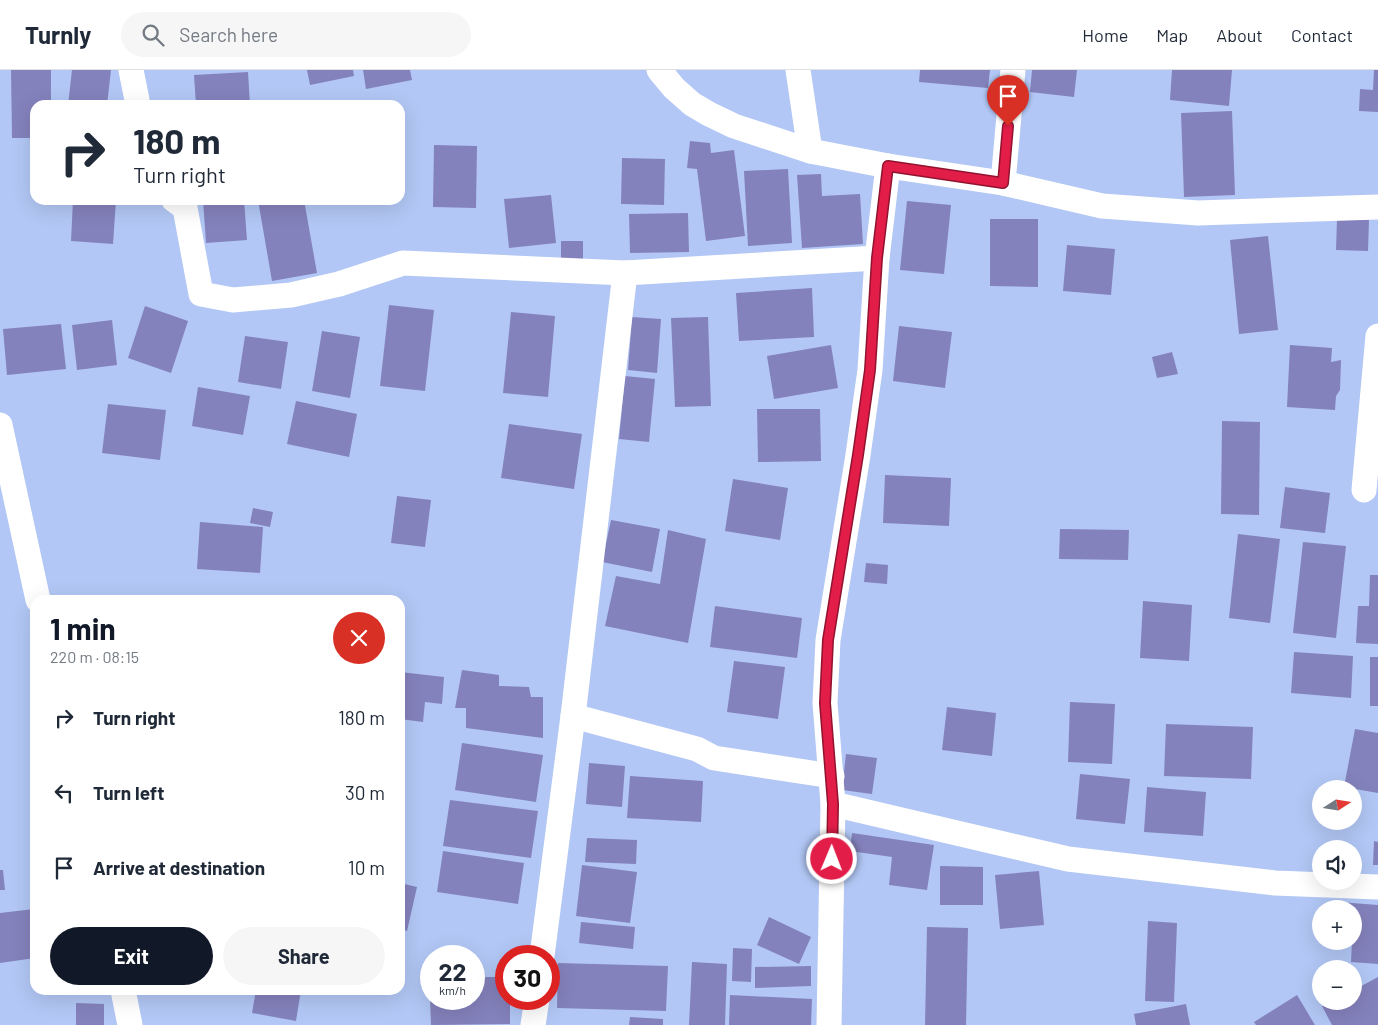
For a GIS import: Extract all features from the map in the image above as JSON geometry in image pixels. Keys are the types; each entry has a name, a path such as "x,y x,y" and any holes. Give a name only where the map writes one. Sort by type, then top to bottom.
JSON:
{"street":[{"path":"131,70 137,100"},
{"path":"659,70 674,88 692,104 734,126 810,151 888,166 1003,183 1102,206 1198,213 1378,207"},
{"path":"798,70 810,151"},
{"path":"1003,183 1013,70"},
{"path":"829,1025 833,804 825,703 828,640 870,370 877,258 888,166"},
{"path":"181,205 185,208 202,294 233,300 291,295 339,284 403,263 625,273 877,258"},
{"path":"543,945 573,716 625,273"},
{"path":"1364,490 1378,336"},
{"path":"0,425 37,595"},
{"path":"573,716 697,748 714,758 832,776"},
{"path":"833,804 1068,859 1275,883 1378,888"},
{"path":"124,995 130,1025"},
{"path":"533,1025 535,1010"}],"building":[{"path":"11,70 51,70 51,100 30,100 30,138 12,138"},
{"path":"72,70 111,70 108,100 69,100"},
{"path":"307,70 353,70 354,76 310,85"},
{"path":"363,70 410,70 412,80 366,89"},
{"path":"920,70 990,70 988,88 919,82"},
{"path":"1032,70 1077,70 1074,97 1030,92"},
{"path":"1172,70 1232,70 1229,106 1170,100"},
{"path":"1374,70 1378,70 1378,112 1359,111 1360,89 1373,90"},
{"path":"248,72 250,100 196,100 194,75"},
{"path":"1232,111 1235,195 1184,197 1181,113"},
{"path":"690,141 710,143 711,153 734,150 745,236 706,241 697,169 687,168"},
{"path":"434,145 477,146 476,208 433,207"},
{"path":"622,158 665,159 664,205 621,204"},
{"path":"788,169 792,243 748,246 744,171"},
{"path":"821,174 822,196 860,194 863,244 802,248 797,175"},
{"path":"551,195 556,243 509,248 504,199"},
{"path":"907,201 951,205 944,274 900,270"},
{"path":"73,205 116,205 113,244 71,241"},
{"path":"203,205 244,205 247,240 206,243"},
{"path":"259,205 305,205 317,273 272,281"},
{"path":"688,213 689,252 630,253 629,214"},
{"path":"990,219 1038,219 1038,287 990,286"},
{"path":"1337,219 1369,220 1368,251 1336,250"},
{"path":"1268,236 1278,330 1239,334 1230,240"},
{"path":"561,241 583,241 583,259 561,260"},
{"path":"1067,245 1115,249 1111,295 1063,291"},
{"path":"812,288 814,337 739,341 736,293"},
{"path":"389,305 434,310 425,391 380,386"},
{"path":"145,306 188,321 171,373 128,358"},
{"path":"511,312 555,316 548,397 503,393"},
{"path":"632,317 661,319 657,373 628,370"},
{"path":"708,317 711,406 675,407 671,318"},
{"path":"112,320 117,365 77,370 72,325"},
{"path":"61,324 66,369 7,375 3,329"},
{"path":"899,326 952,332 945,388 893,381"},
{"path":"322,331 360,337 350,398 312,391"},
{"path":"245,336 288,342 281,389 238,382"},
{"path":"831,345 838,388 774,399 767,356"},
{"path":"1290,345 1332,348 1331,362 1341,360 1340,390 1336,396 1335,410 1287,407"},
{"path":"1172,352 1178,374 1157,378 1152,357"},
{"path":"625,376 655,379 649,442 619,439"},
{"path":"198,387 250,396 243,435 192,426"},
{"path":"296,401 357,414 349,457 287,444"},
{"path":"108,404 166,410 160,460 102,453"},
{"path":"757,409 820,409 821,461 758,462"},
{"path":"1222,421 1260,422 1259,515 1221,514"},
{"path":"509,424 582,434 574,489 501,478"},
{"path":"885,475 951,478 949,526 883,523"},
{"path":"733,479 788,488 780,540 725,531"},
{"path":"1285,487 1330,493 1325,533 1280,528"},
{"path":"397,496 431,500 425,547 391,543"},
{"path":"253,508 273,512 270,527 250,523"},
{"path":"611,520 660,529 652,572 602,562"},
{"path":"200,522 263,527 260,573 197,569"},
{"path":"1060,529 1129,530 1128,560 1059,559"},
{"path":"668,530 706,539 688,643 605,626 616,576 660,584"},
{"path":"1238,534 1280,539 1270,623 1229,618"},
{"path":"1303,542 1346,546 1336,638 1293,633"},
{"path":"866,563 888,565 887,584 864,582"},
{"path":"1370,575 1378,575 1378,644 1356,643 1358,606 1369,606"},
{"path":"1143,601 1192,605 1189,661 1140,658"},
{"path":"715,606 802,618 797,658 710,647"},
{"path":"1294,652 1353,656 1351,698 1291,693"},
{"path":"1370,657 1378,657 1378,706 1370,706"},
{"path":"734,661 785,667 778,719 727,712"},
{"path":"462,670 499,675 499,686 529,687 531,697 543,697 543,738 466,728 466,708 455,708"},
{"path":"405,673 444,677 442,704 425,702 423,722 405,720"},
{"path":"1070,702 1115,704 1112,764 1068,762"},
{"path":"947,707 996,713 992,756 942,750"},
{"path":"1166,724 1253,727 1251,779 1164,776"},
{"path":"1355,729 1378,733 1378,793 1362,790 1362,780 1345,780"},
{"path":"462,743 543,755 536,802 455,790"},
{"path":"846,754 877,758 872,794 842,790"},
{"path":"589,763 625,766 622,807 586,804"},
{"path":"1080,774 1130,779 1125,824 1076,819"},
{"path":"630,776 703,781 701,822 627,818"},
{"path":"1147,787 1206,792 1203,836 1144,832"},
{"path":"450,800 538,811 531,858 443,846"},
{"path":"852,833 934,845 927,890 889,885 892,857 850,851"},
{"path":"587,838 637,840 636,864 585,862"},
{"path":"1374,841 1378,842 1378,865 1373,865"},
{"path":"443,851 524,863 518,904 437,892"},
{"path":"582,865 637,872 630,923 576,916"},
{"path":"940,866 983,867 983,905 940,905"},
{"path":"0,870 3,870 5,890 0,890"},
{"path":"1039,871 1044,925 1000,929 995,875"},
{"path":"405,884 417,887 407,931 405,930"},
{"path":"1362,904 1378,905 1378,964 1362,963 1362,960 1351,960 1352,950 1362,950"},
{"path":"30,909 30,959 0,963 0,913"},
{"path":"769,917 811,937 799,964 757,945"},
{"path":"1148,921 1177,923 1174,1002 1145,1001"},
{"path":"581,922 635,927 633,949 579,943"},
{"path":"927,927 968,928 966,1025 925,1025"},
{"path":"733,948 752,949 751,982 732,981"},
{"path":"692,962 727,964 725,1025 689,1025"},
{"path":"560,963 668,966 666,1011 560,1008"},
{"path":"811,966 811,986 755,988 755,967"},
{"path":"485,977 495,977 495,1010 510,1010 510,1024 431,1025 430,1010 485,1010"},
{"path":"1378,977 1378,1025 1332,1025 1324,1010 1362,1010 1362,986"},
{"path":"255,995 300,995 296,1021 252,1013"},
{"path":"730,995 812,999 811,1025 729,1025"},
{"path":"1297,995 1315,1025 1256,1025 1254,1022"},
{"path":"76,1003 104,1004 104,1025 76,1025"},
{"path":"1186,1004 1190,1025 1136,1025 1134,1014"},
{"path":"630,1017 663,1019 663,1025 629,1025"}],"route":[{"path":"832,859 832,776 825,703 828,640 870,370 877,258 888,166 1003,183 1008,126"}]}
